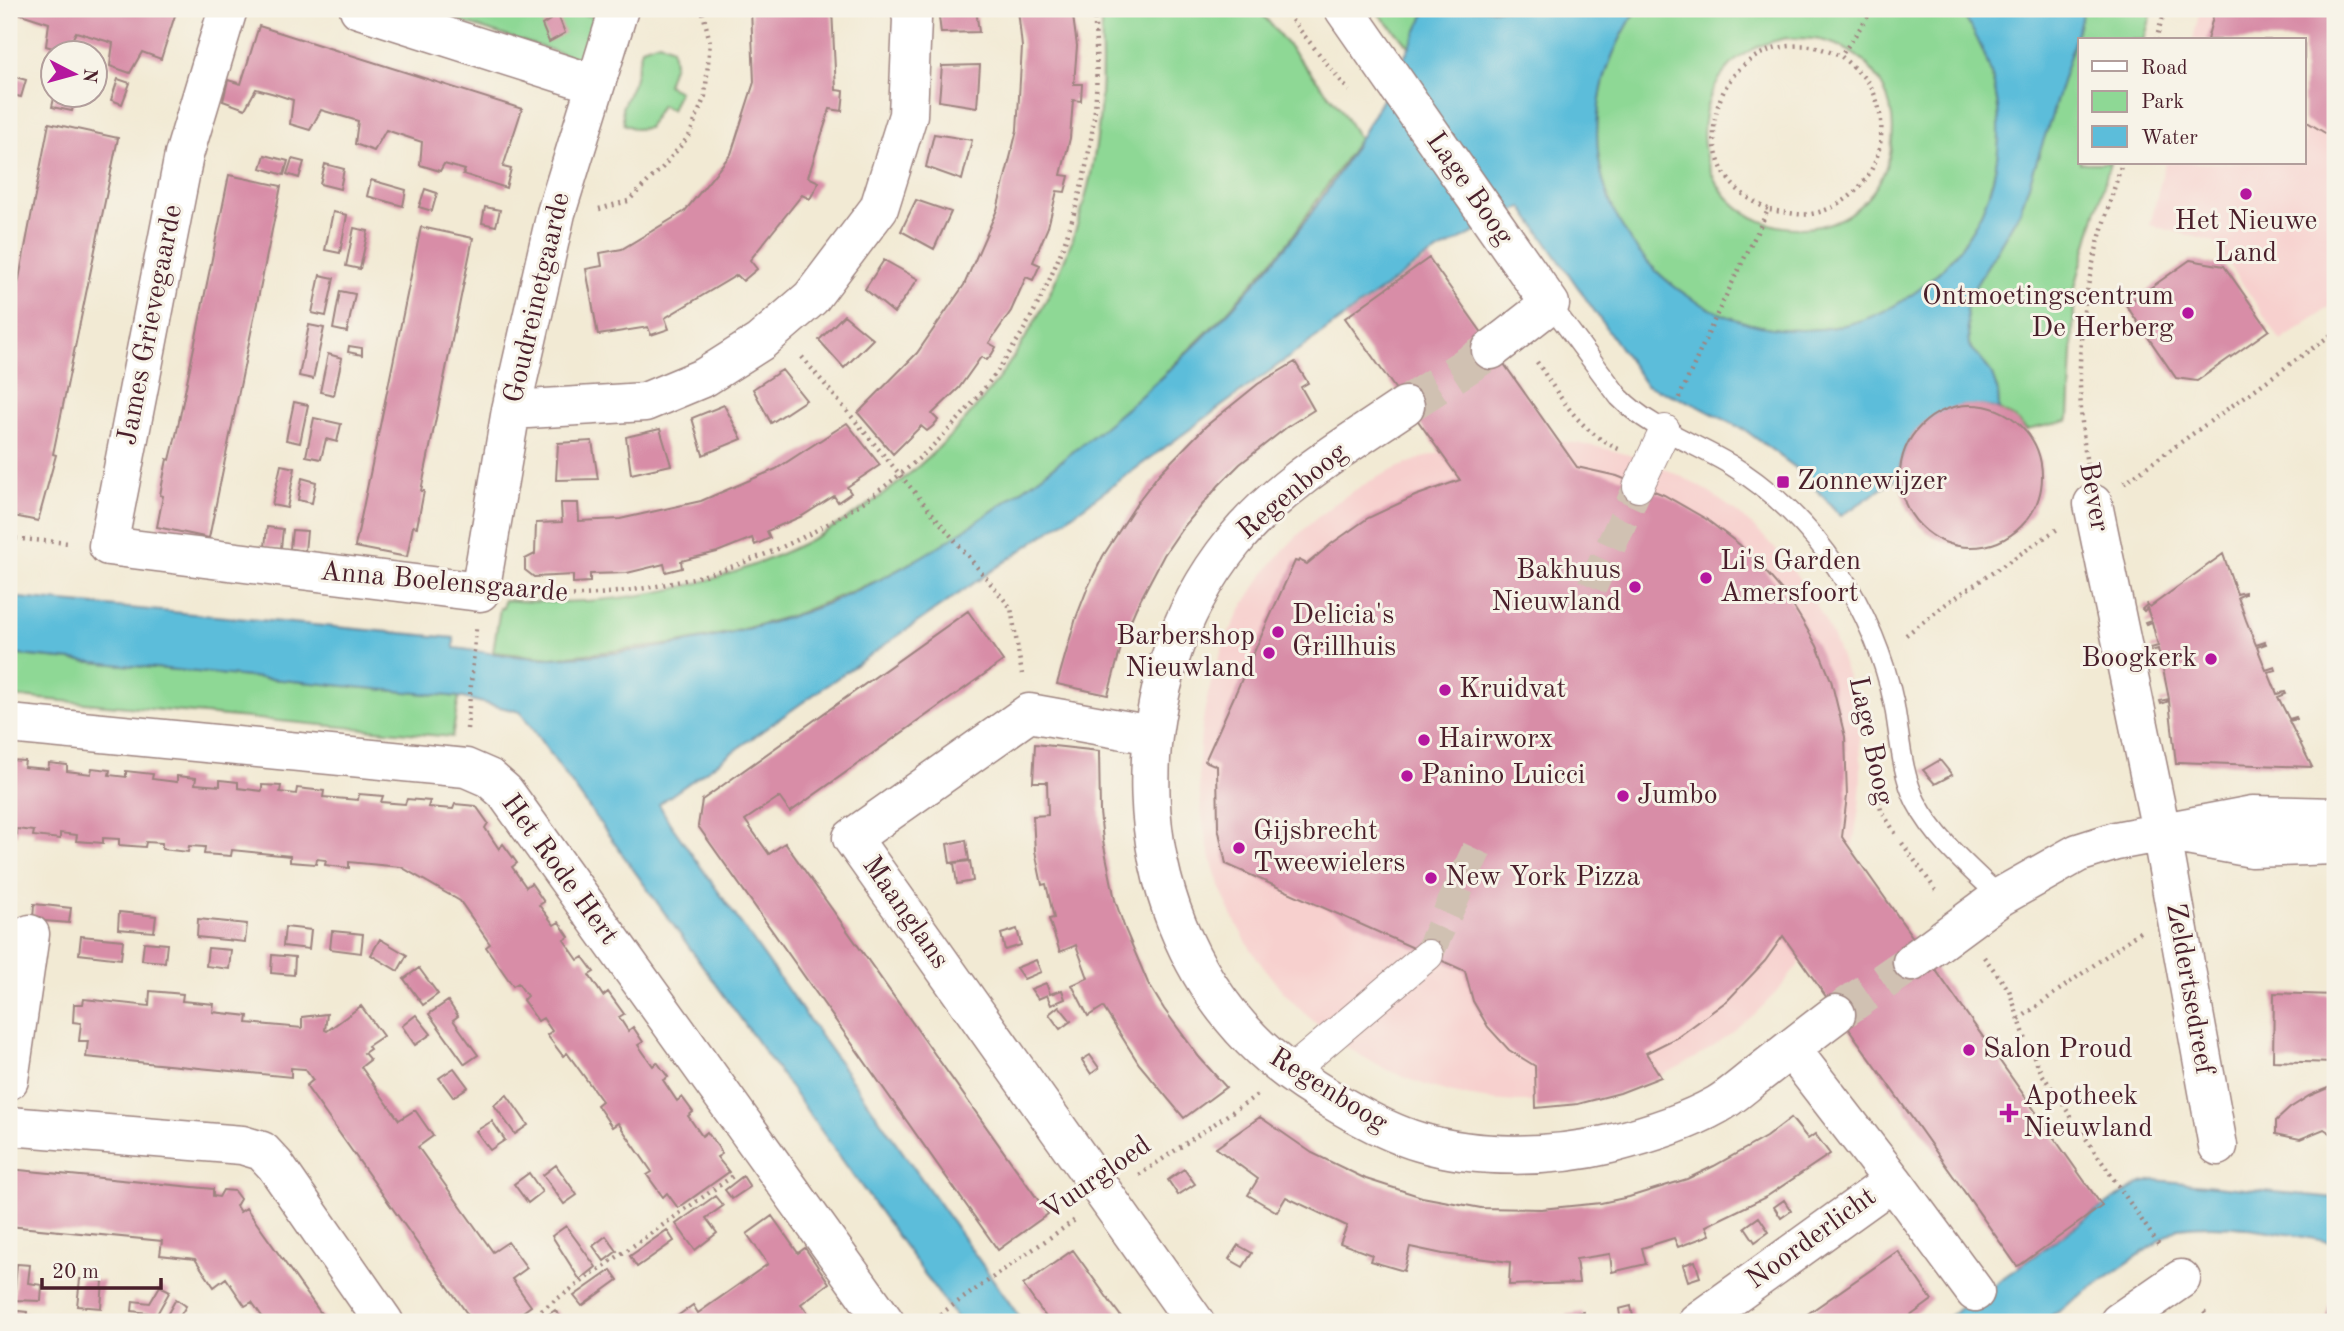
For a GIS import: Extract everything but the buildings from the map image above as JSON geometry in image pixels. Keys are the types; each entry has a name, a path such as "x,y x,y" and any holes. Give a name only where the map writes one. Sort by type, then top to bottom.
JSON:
{"street":[{"name":"James Grievegaarde","path":"108,546 184,155 228,9"},
{"path":"359,9 594,84"},
{"name":"Goudreinetgaarde","path":"480,592 511,410 556,214 619,9"},
{"path":"511,410 645,402 705,377 760,342 811,298 879,208 908,115 912,19 910,9"},
{"name":"Lage Boog","path":"1344,9 1550,304"},
{"path":"1504,341 1550,304"},
{"name":"Regenboog","path":"1405,406 1315,467 1274,501 1234,540 1200,589 1168,662 1155,710 1152,735 1150,778 1156,851 1163,884 1178,927 1222,1004 1248,1036 1289,1073 1353,1112 1419,1142 1479,1152 1547,1153 1610,1144 1686,1120 1719,1103 1836,1014"},
{"path":"1638,487 1670,419"},
{"name":"Bever","path":"2094,504 2161,831"},
{"name":"Anna Boelensgaarde","path":"108,546 480,592"},
{"path":"1029,713 1152,735"},
{"name":"Maanglans","path":"1029,713 852,838 1106,1198"},
{"name":"Het Rode Hert","path":"9,724 466,768 489,778 505,792 885,1322"},
{"path":"1912,962 2000,897 2078,853 2161,831 2252,815 2335,817"},
{"path":"2161,831 2252,848 2335,845"},
{"name":"Zeldertsedreef","path":"2161,831 2218,1146"},
{"path":"9,1080 30,934"},
{"path":"1289,1073 1428,955"},
{"name":"Noorderlicht","path":"1791,1049 1975,1292"},
{"path":"9,1126 242,1146 262,1151 275,1165 384,1322"},
{"name":"Noorderlicht","path":"1697,1322 1893,1181"},
{"path":"1106,1198 1195,1322"},
{"path":"2119,1322 2173,1267"}],"lane":[{"name":"Lage Boog","path":"1550,304 1630,408 1670,419 1764,489 1812,536 1836,566 1860,606 1881,654 1894,703 1906,774 1915,799 1929,824 2000,897"}],"path":[{"path":"556,214 594,211 628,201 689,136 705,96 710,42 702,9"},
{"name":"Anna Boelensgaarde","path":"480,592 581,596 640,590 698,578 754,560 808,535 859,505 901,474 945,434 979,395 1010,352 1058,260 1075,210 1093,121 1097,50 1094,9"},
{"path":"1283,9 1356,100"},
{"path":"1841,56 1873,9"},
{"path":"2157,38 2165,9"},
{"path":"1812,46 1841,56 1870,85 1882,116 1882,140 1875,164 1866,182 1851,197 1829,209 1808,215 1768,209 1749,199 1729,180 1716,155 1714,118 1726,85 1749,61 1778,47 1812,46"},
{"name":"Bever","path":"2094,504 2083,439 2080,396 2082,331 2093,265 2122,164"},
{"path":"1670,419 1768,209"},
{"path":"776,328 1011,608 1029,713"},
{"path":"1504,341 1593,434 1610,445 1651,459"},
{"path":"9,538 108,546"},
{"path":"467,713 474,647"},
{"name":"Lage Boog","path":"1875,783 1881,810 1886,818 2009,990 2032,1056 2173,1267"},
{"name":"Vuurgloed","path":"929,1322 1289,1073"},
{"path":"524,1322 763,1155"}],"shaded area":[{"name":"Het Nieuwe Land","path":"2200,9 2335,9 2335,303 2281,341 2214,242 2150,225 2165,164 2306,164 2306,38 2193,38"},
{"path":"1530,440 1595,447 1657,465 1714,496 1764,537 1805,587 1836,644 1854,706 1861,771 1854,836 1836,898 1805,955 1764,1005 1714,1046 1657,1077 1595,1095 1530,1102 1465,1095 1403,1077 1346,1046 1296,1005 1255,955 1224,898 1206,836 1199,771 1206,706 1224,644 1255,587 1296,537 1346,496 1403,465 1465,447"}],"green space":[{"path":"420,9 568,9 597,18 583,60"},
{"path":"1100,9 1258,9 1340,108 1359,139 1287,244 1227,312 1139,399 1076,452 945,544 881,579 794,615 673,644 551,658 493,652 500,608 503,608 504,600 601,600 694,584 781,554 862,510 933,453 995,384 1045,303 1081,213 1093,163 1100,112"},
{"path":"1374,9 1427,9 1410,47"},
{"path":"1637,9 1959,9 1982,48 1990,69 1999,134 1988,196 1965,241 1943,268 1917,291 1863,320 1806,330 1750,323 1698,302 1653,268 1620,222 1600,168 1599,106 1604,80 1612,56","holes":["1787,38 1828,42 1864,62 1883,88 1892,118 1891,149 1881,178 1862,203 1835,221 1801,228 1781,227 1762,221 1736,206 1716,183 1704,144 1708,104 1727,69 1754,49"]},
{"path":"2084,9 2153,9 2145,38 2078,38 2078,164 2110,164 2075,287 2069,418 2068,421 2027,430 2013,417 1999,410 1998,392 1991,372 1969,345 1966,308 1973,290 2020,211"},
{"path":"659,42 672,48 674,63 667,85 679,91 671,110 661,105 648,128 635,129 624,124 622,108 634,81 642,48"},
{"path":"9,654 459,697 452,737 9,696"}],"water":[{"path":"1427,9 1637,9 1612,56 1599,106 1600,168 1620,222 1653,268 1698,302 1750,323 1806,330 1863,320 1917,291 1954,255 1982,212 1997,157 1998,112 1990,69 1982,48 1959,9 2084,9 2020,211 1973,290 1966,308 1969,345 1991,372 1998,392 1999,410 1963,406 1932,418 1919,428 1909,442 1902,458 1899,477 1841,516 1796,468 1745,430 1692,403 1646,385 1522,207 1424,259 1061,523 659,804 669,822 1023,1322 959,1322 520,712 459,697 9,654 9,597 454,638 454,648 554,658 614,653 705,639 793,616 854,592 884,578 940,545 1058,463 1163,376 1228,313 1287,245 1327,191 1382,100"},
{"path":"2155,1180 2335,1198 2335,1243 2237,1227 2178,1228 2042,1322 1941,1322 2114,1199 2142,1183"}],"tunnel":[{"path":"1405,406 1491,350"},
{"path":"1592,587 1638,487"},
{"path":"1428,955 1477,849"},
{"path":"1836,1014 1912,962"}],"place":[{"name":"Het Nieuwe Land","path":"2246,194"},
{"name":"Ontmoetingscentrum De Herberg","path":"2188,313"},
{"name":"Zonnewijzer","path":"1783,482"},
{"name":"Li's Garden Amersfoort","path":"1706,578"},
{"name":"Bakhuus Nieuwland","path":"1635,587"},
{"name":"Delicia's Grillhuis","path":"1278,632"},
{"name":"Barbershop Nieuwland","path":"1269,653"},
{"name":"Boogkerk","path":"2211,659"},
{"name":"Kruidvat","path":"1445,690"},
{"name":"Hairworx","path":"1424,740"},
{"name":"Panino Luicci","path":"1407,776"},
{"name":"Jumbo","path":"1623,796"},
{"name":"Gijsbrecht Tweewielers","path":"1239,848"},
{"name":"New York Pizza","path":"1431,878"},
{"name":"Salon Proud","path":"1969,1050"},
{"name":"Apotheek Nieuwland","path":"2009,1113"}]}
